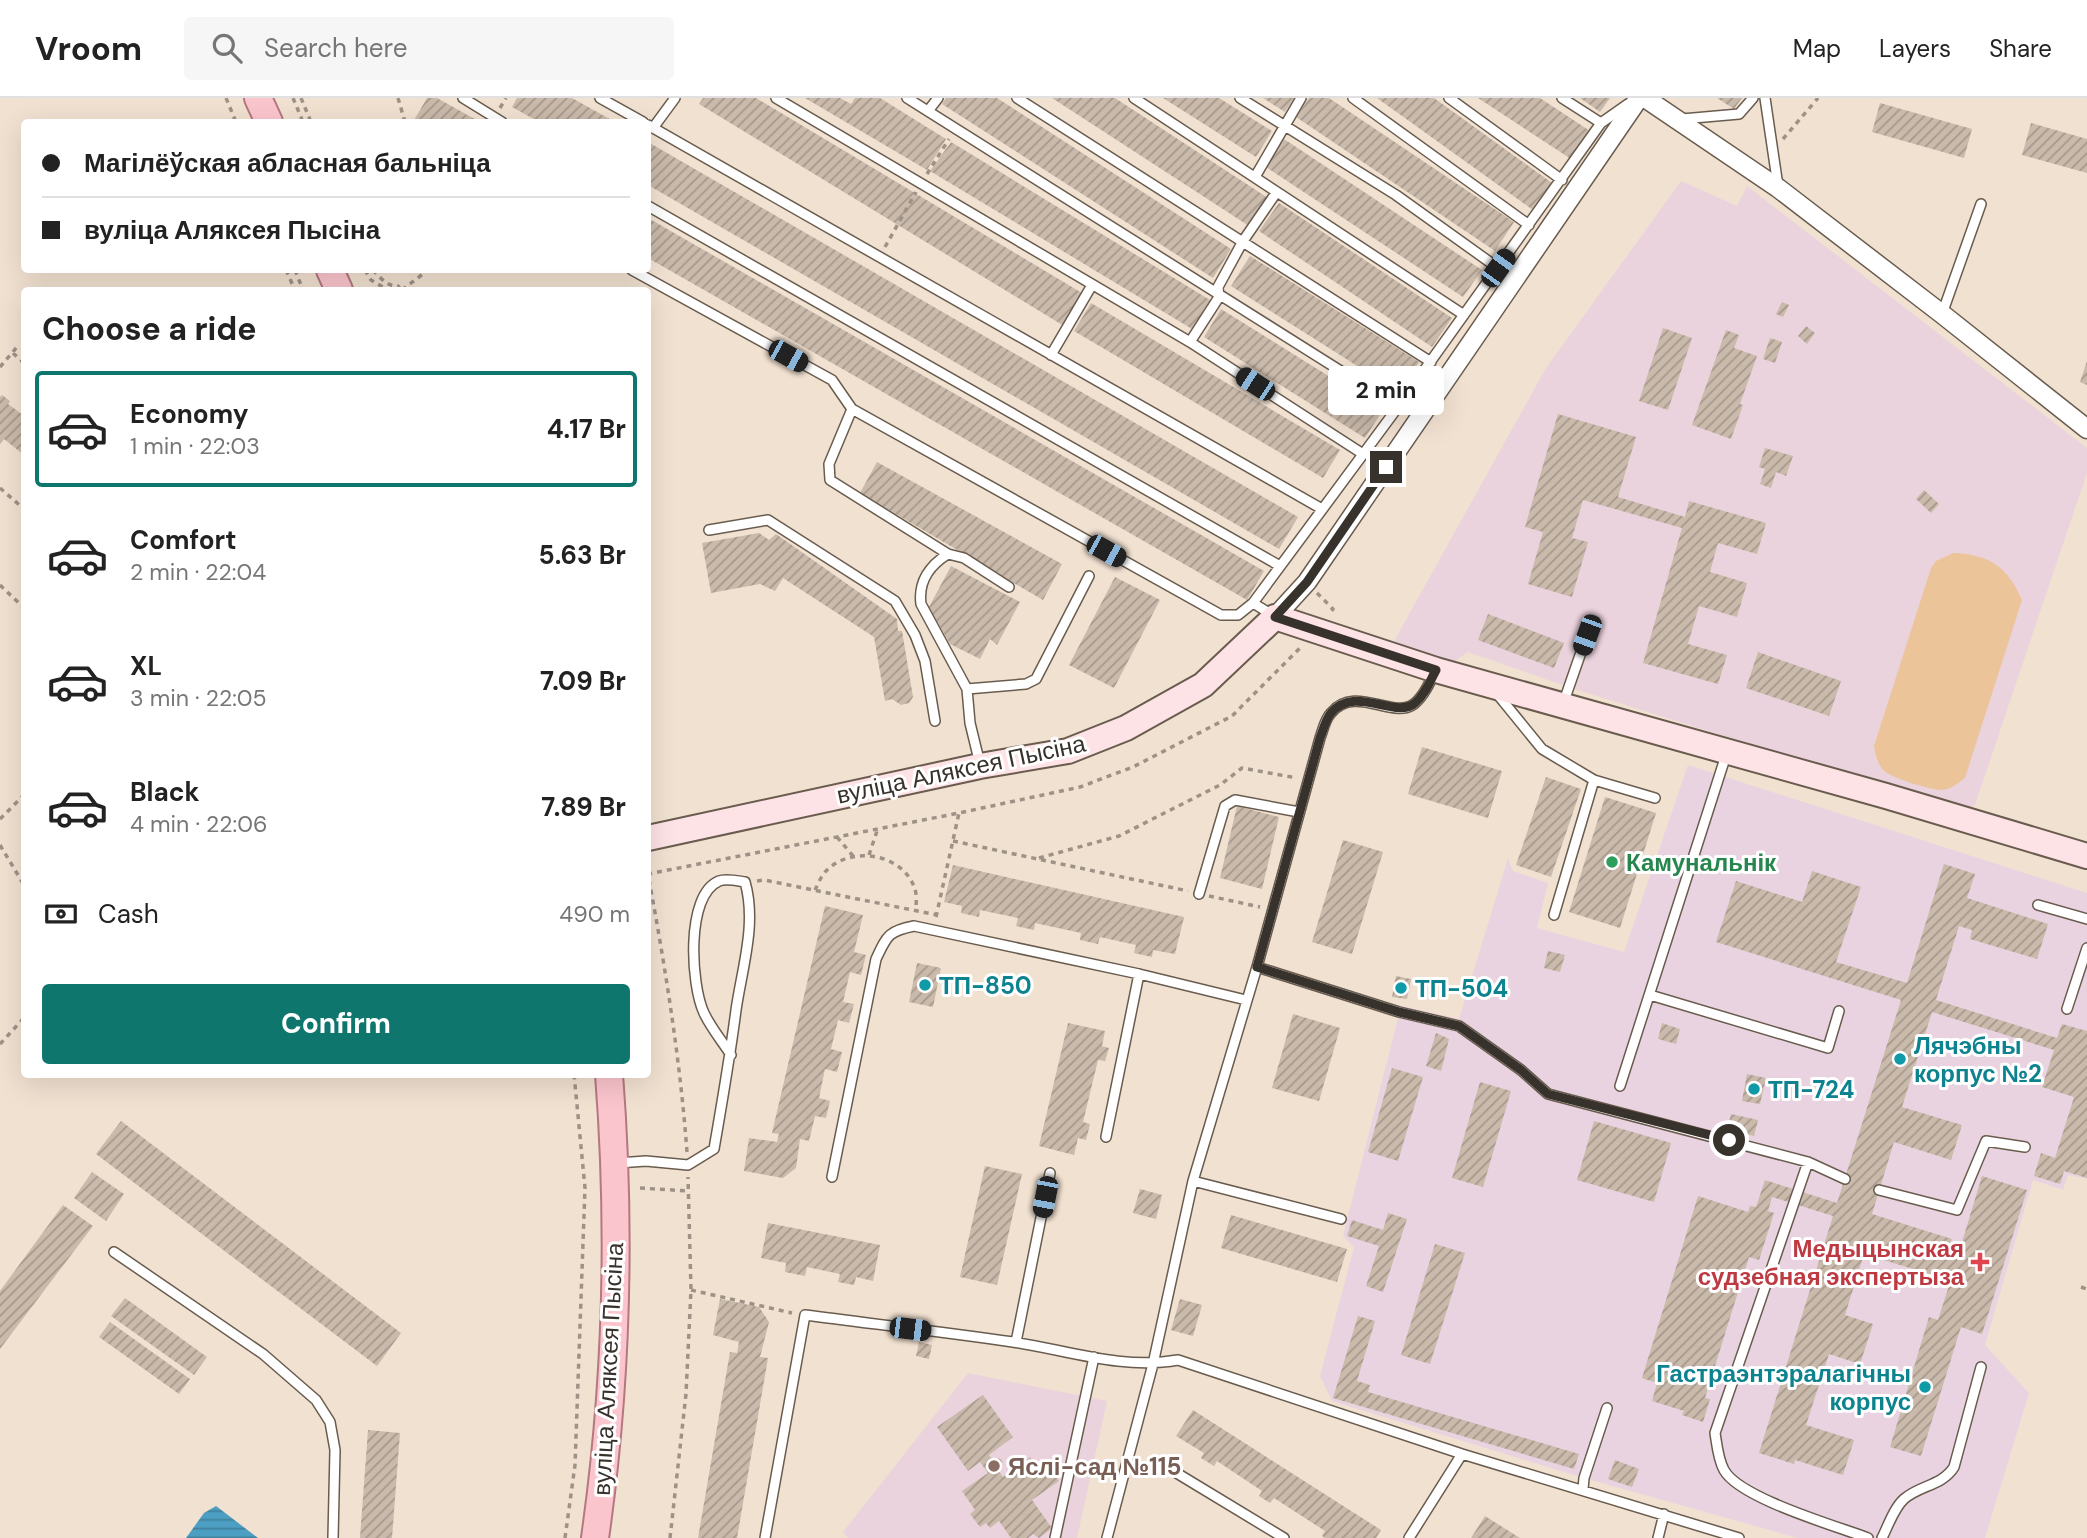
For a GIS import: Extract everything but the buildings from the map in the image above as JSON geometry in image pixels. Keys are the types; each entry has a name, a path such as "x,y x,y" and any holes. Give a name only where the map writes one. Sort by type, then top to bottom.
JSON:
{"main road":[{"path":"258,98 268,119"},
{"path":"1275,617 1436,670 1728,751 2087,856"},
{"name":"вуліца Аляксея Пысіна","path":"651,837 980,766 1068,751 1126,728 1203,685 1275,617"},
{"name":"вуліца Аляксея Пысіна","path":"595,1538 603,1486 617,1304 616,1163 609,1078"}],"street":[{"name":"вуліца Аляксея Пысіна","path":"1275,617 1307,582 1638,98"},
{"path":"1645,98 1778,188 2087,429"}],"lane":[{"path":"463,98 497,119"},
{"path":"600,98 637,119"},
{"path":"651,122 675,98"},
{"path":"776,98 1190,342 1363,454"},
{"path":"907,98 1398,407"},
{"path":"928,111 938,98"},
{"path":"1017,98 1431,362"},
{"path":"1134,98 1464,315"},
{"path":"1240,98 1396,195 1498,268"},
{"path":"1255,177 1301,98"},
{"path":"1353,98 1529,226"},
{"path":"1449,98 1562,180"},
{"path":"1562,98 1601,123"},
{"path":"637,273 832,380 852,409 1221,615 1238,615 1253,603 1398,407 1601,123 1638,98"},
{"path":"1677,119 1739,114 1753,98"},
{"path":"1765,98 1778,188"},
{"path":"651,127 1322,509"},
{"path":"1190,342 1219,297 1218,287 1243,241 1276,193"},
{"path":"1942,314 1981,204"},
{"path":"651,208 1280,566"},
{"path":"1051,355 1092,285"},
{"path":"852,409 829,464 830,480 948,554 964,558 1009,587"},
{"path":"709,530 768,520 895,601 915,635 925,661 936,721"},
{"path":"948,554 934,562 919,590 920,604 967,689 970,723 980,766"},
{"path":"967,689 1026,684 1036,679 1089,576"},
{"path":"1253,603 1275,617"},
{"path":"1562,706 1587,635"},
{"path":"1107,1538 1153,1364 1193,1181 1329,714 1342,703 1368,701 1407,708 1425,691 1436,670"},
{"path":"1487,683 1542,749 1594,780 1655,798"},
{"path":"1620,1086 1728,751"},
{"path":"1554,915 1594,780"},
{"path":"1199,894 1226,806 1236,800 1299,812"},
{"path":"616,1163 646,1161 688,1164 714,1149 731,1055 751,902 745,882 720,880 708,888 699,905 694,944 694,976 703,1012 731,1055"},
{"path":"2038,905 2087,919"},
{"path":"832,1177 876,959 885,940 895,930 914,926 1246,1000"},
{"path":"2067,1009 2087,948"},
{"path":"1257,967 1399,1012 1459,1026 1521,1070 1548,1094 1808,1162 1845,1179"},
{"path":"1107,1137 1139,974"},
{"path":"1650,995 1828,1048 1839,1011"},
{"path":"1879,1190 1956,1210 1986,1141 2025,1147"},
{"path":"1808,1162 1715,1433 1725,1472 1741,1486 1772,1503 1868,1538"},
{"path":"1016,1342 1050,1173"},
{"path":"1193,1181 1341,1219"},
{"path":"114,1252 263,1354 316,1400 330,1422 335,1451 333,1538"},
{"path":"765,1538 805,1315 1016,1342 1094,1357 1153,1364 1178,1360 1462,1454 1739,1538"},
{"path":"1055,1538 1094,1357"},
{"path":"1882,1538 1901,1502 1914,1491 1940,1482 1954,1467 1981,1367"},
{"path":"1583,1489 1584,1478 1607,1408"},
{"path":"1409,1538 1462,1454"},
{"path":"1170,1469 1284,1538"},
{"path":"1658,1538 1664,1514"}],"path":[{"path":"226,98 235,119"},
{"path":"293,98 302,119"},
{"path":"301,98 310,119"},
{"path":"398,98 404,119"},
{"path":"1773,151 1818,98"},
{"path":"367,273 371,280 383,287"},
{"path":"376,273 382,280 399,287"},
{"path":"405,287 424,273"},
{"path":"0,367 17,347"},
{"path":"12,352 21,360"},
{"path":"0,488 21,506"},
{"path":"0,584 21,605"},
{"path":"651,872 1080,787 1133,767 1232,716 1318,630"},
{"path":"1037,859 1119,835 1220,785 1242,768 1308,780"},
{"path":"0,819 21,799"},
{"path":"933,930 959,813"},
{"path":"869,855 878,828"},
{"path":"837,837 853,856"},
{"path":"953,841 1272,909"},
{"path":"0,845 21,880"},
{"path":"815,890 825,872 837,863 853,856 869,855 897,866 907,876 914,886 916,911"},
{"path":"745,882 764,880 937,915"},
{"path":"651,889 681,1075 688,1164 691,1290 686,1394 670,1538"},
{"path":"0,1044 21,1021"},
{"path":"565,1538 575,1465 584,1188 574,1078"},
{"path":"584,1188 594,1188"},
{"path":"640,1188 688,1191"},
{"path":"2081,1287 2087,1289"},
{"path":"691,1290 805,1315"}],"shaded area":[{"path":"1681,181 1737,206 1747,186 2087,448 2087,473 1975,805 1964,811 1568,687 1468,652 1452,663 1393,643 1546,368"},
{"path":"1953,553 1977,556 1996,564 2010,579 2022,600 1965,778 1951,788 1941,790 1912,783 1884,771 1874,746 1931,568 1936,561"},
{"path":"1688,765 2087,893 2087,1179 2068,1175 2063,1190 2033,1180 1985,1345 2029,1393 1985,1538 1798,1538 1584,1478 1332,1401 1320,1376 1354,1247 1343,1236 1401,1006 1459,1019 1508,858 1513,871 1548,883 1537,928 1624,952"},
{"name":"Яслі-сад №115","path":"968,1373 1107,1401 1077,1538 848,1538 843,1532"}],"water":[{"path":"216,1506 258,1538 186,1538 204,1513"}],"place":[{"name":"Камунальнік","path":"1612,862"},
{"name":"ТП-850","path":"925,985"},
{"name":"ТП-504","path":"1401,988"},
{"name":"Лячэбны корпус №2","path":"1900,1059"},
{"name":"ТП-724","path":"1754,1089"},
{"name":"Медыцынская судзебная экспертыза","path":"1980,1262"},
{"name":"Гастраэнтэралагічны корпус","path":"1925,1387"},
{"name":"Яслі-сад №115","path":"994,1466"}],"route":[{"path":"1386,467 1307,582 1275,617 1436,670 1425,691 1407,708 1368,701 1342,703 1329,714 1257,967 1399,1012 1459,1026 1521,1070 1548,1094 1729,1140"}]}
